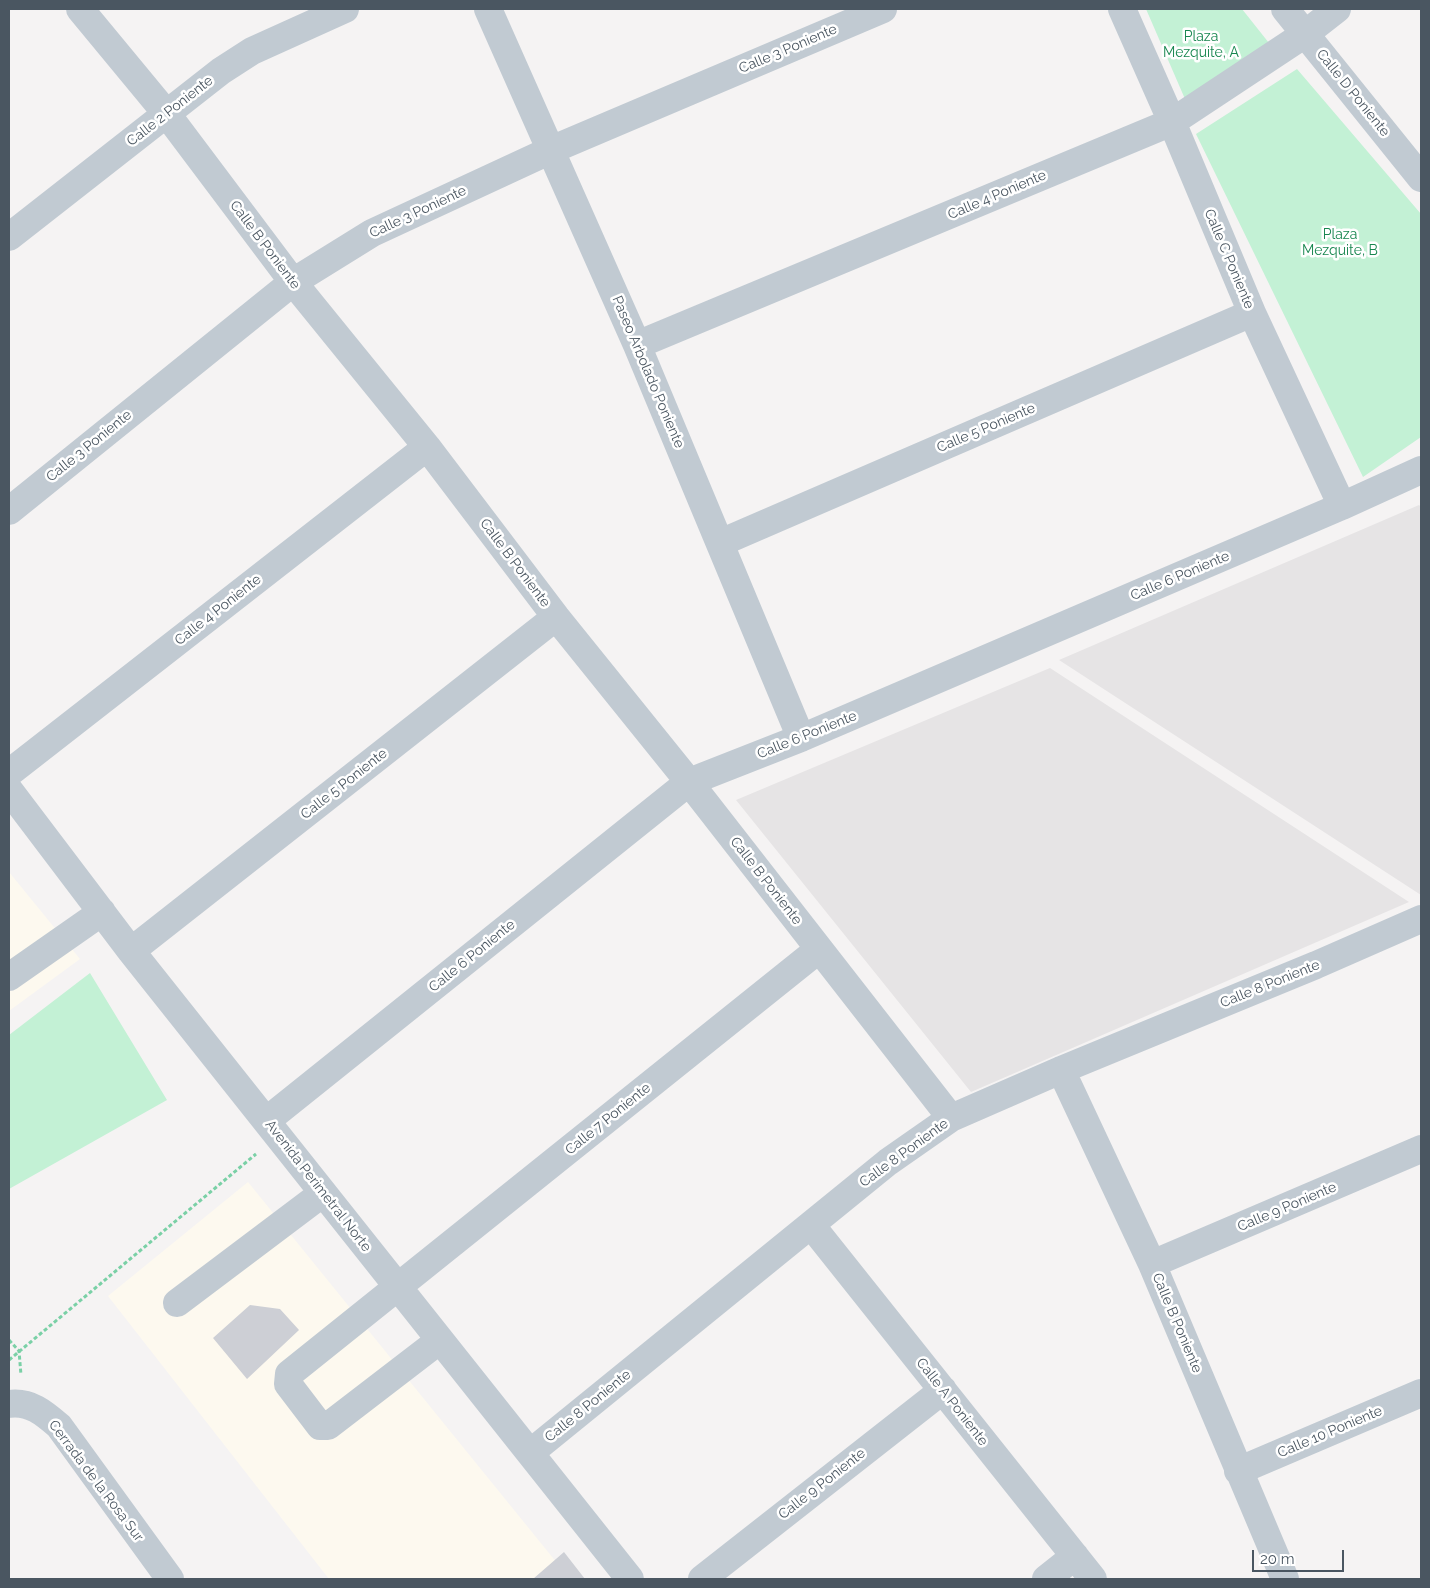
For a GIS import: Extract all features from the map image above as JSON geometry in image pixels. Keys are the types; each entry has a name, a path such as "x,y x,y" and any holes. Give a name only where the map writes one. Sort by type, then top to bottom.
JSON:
{"street":[{"name":"Calle B Poniente","path":"80,9 166,113 293,282 427,447 556,617 689,782 818,950 951,1118"},
{"name":"Calle 2 Poniente","path":"9,237 222,71 252,51 345,9"},
{"name":"Paseo Arbolado Poniente","path":"488,9 637,345 801,738"},
{"name":"Calle 3 Poniente","path":"9,511 293,282 372,233 551,150 883,9"},
{"name":"Calle C Poniente","path":"1122,9 1172,122 1252,313 1342,506"},
{"name":"Calle D Poniente","path":"1285,9 1421,178"},
{"name":"Calle 4 Poniente","path":"637,345 1172,122 1305,34 1337,9"},
{"name":"Calle 5 Poniente","path":"720,543 1252,313"},
{"name":"Calle 4 Poniente","path":"9,773 427,447"},
{"name":"Calle 6 Poniente","path":"272,1129 689,782 801,738 1342,506 1421,470"},
{"name":"Calle 5 Poniente","path":"131,951 556,617"},
{"name":"Avenida Perimetral Norte","path":"9,790 131,951 630,1579"},
{"path":"9,977 102,912"},
{"name":"Calle 8 Poniente","path":"530,1453 895,1157 951,1118 1421,919"},
{"name":"Calle 7 Poniente","path":"440,1340 328,1426 320,1426 288,1384 289,1374 818,950"},
{"name":"Calle B Poniente","path":"1061,1070 1152,1264 1285,1579"},
{"name":"Calle 9 Poniente","path":"1152,1264 1421,1149"},
{"path":"177,1303 323,1193"},
{"name":"Calle A Poniente","path":"811,1224 1092,1579"},
{"name":"Calle 9 Poniente","path":"702,1579 943,1390"},
{"name":"Calle 10 Poniente","path":"1238,1471 1421,1393"},
{"name":"Cerrada de la Rosa Sur","path":"16,1403 42,1412 59,1426 170,1579"},
{"path":"1046,1579 1074,1556"}],"path":[{"path":"9,1360 272,1129"},
{"path":"9,1340 19,1351 16,1403"}],"shaded area":[{"path":"1419,505 1421,507 1421,895 1059,660"},
{"path":"1050,668 1409,902 971,1092 736,800"},
{"path":"9,872 80,959 9,1011"},
{"path":"248,1182 570,1579 329,1579 108,1296"}],"green space":[{"name":"Plaza Mezquite, A","path":"1146,9 1242,9 1269,43 1185,99"},
{"name":"Plaza Mezquite, B","path":"1297,69 1421,214 1421,437 1363,477 1196,134"},
{"path":"90,973 167,1100 9,1189 9,1035"}],"building":[{"path":"250,1305 280,1309 299,1330 247,1379 213,1338"},
{"path":"564,1552 585,1579 533,1579"}]}
